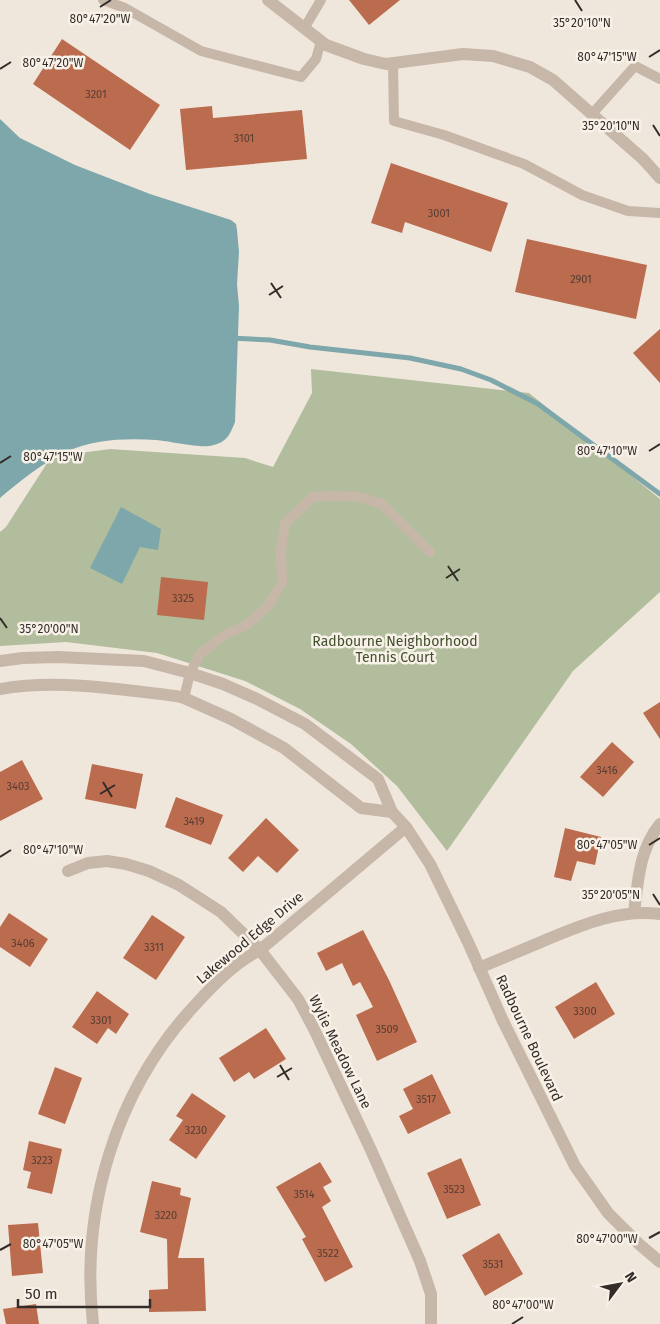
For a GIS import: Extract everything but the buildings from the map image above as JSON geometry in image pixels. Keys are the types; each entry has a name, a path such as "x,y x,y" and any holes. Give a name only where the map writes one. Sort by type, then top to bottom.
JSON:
{"street":[{"path":"268,0 326,45 364,59 386,64 463,54 493,56 530,67 553,80 643,159 660,178"},
{"name":"Radbourne Boulevard","path":"0,661 58,657 144,661 190,673 257,698 306,724 378,779 392,812 406,828 430,864 503,1021 574,1166 608,1213 660,1262"},
{"path":"0,689 24,685 79,685 184,698 231,719 284,748 361,808 392,812"},
{"path":"634,913 642,859 650,838 660,824"},
{"name":"Lakewood Edge Drive","path":"93,1324 90,1272 93,1227 99,1191 111,1148 128,1106 158,1051 183,1017 213,986 246,957 260,950 406,828"},
{"name":"Wylie Meadow Lane","path":"68,871 88,863 107,861 149,871 179,885 221,912 260,950 298,999 371,1150 420,1262 431,1294 431,1324"},
{"path":"479,968 588,922 634,913 660,914"}],"lane":[{"path":"103,0 125,8 201,50 301,77 316,59 321,41"},
{"path":"305,27 321,0"},
{"path":"393,63 394,120 444,135 524,164 582,195 628,212 660,213"},
{"path":"592,114 635,66 660,79"},
{"path":"184,698 190,673 200,654 226,634 247,625 268,606 282,583 281,550 285,523 313,497 360,497 382,504 430,552"}],"green space":[{"name":"Radbourne Neighborhood Tennis Court","path":"311,369 529,393 660,499 660,592 573,671 447,851 397,786 351,744 300,709 245,681 157,653 66,642 0,646 0,532 6,527 51,457 110,449 245,458 273,467 312,393"}],"water":[{"path":"0,119 20,138 75,165 150,194 231,220 236,224 239,252 237,284 239,306 235,422 229,435 223,441 215,445 205,446 133,439 87,444 48,461 0,498"},
{"path":"121,507 161,529 158,550 140,547 122,584 90,568"}],"waterway":[{"path":"230,338 270,340 310,347 410,358 461,369 491,380 538,404 660,494"}]}
